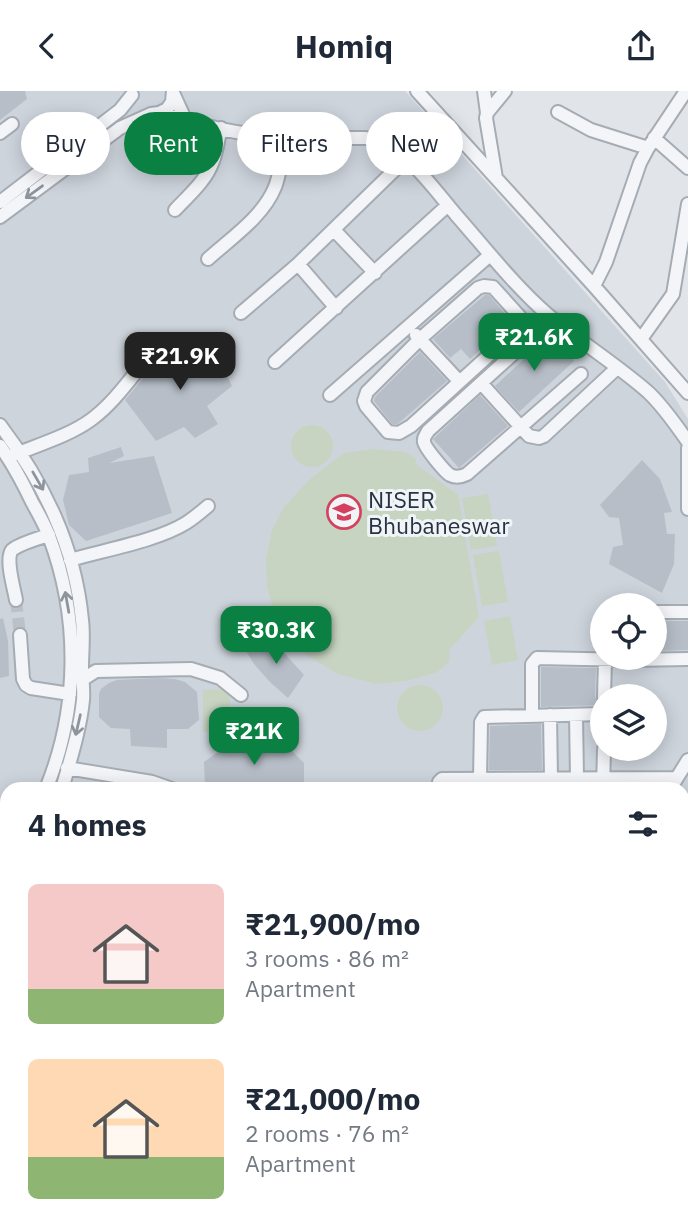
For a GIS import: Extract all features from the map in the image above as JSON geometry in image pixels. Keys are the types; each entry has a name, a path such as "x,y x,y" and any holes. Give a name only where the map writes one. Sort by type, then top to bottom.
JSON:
{"street":[{"path":"417,91 688,393"},
{"path":"484,91 486,124 497,180"},
{"path":"487,113 505,91"},
{"path":"594,286 606,262 635,176 651,143 686,91"},
{"path":"132,93 133,102 139,109 149,112"},
{"path":"0,202 120,110 132,93"},
{"path":"160,112 167,109 174,93"},
{"path":"174,93 182,112"},
{"path":"558,112 591,130 651,143 688,168"},
{"path":"0,133 12,124"},
{"path":"0,217 124,126"},
{"path":"175,209 206,175"},
{"path":"208,259 254,218 270,198 279,175"},
{"path":"242,313 298,264 390,175"},
{"path":"422,175 490,255 545,312 649,393 670,416 688,442"},
{"path":"640,339 673,294 688,204"},
{"path":"275,362 448,205"},
{"path":"334,230 375,273"},
{"path":"331,395 490,255"},
{"path":"298,264 337,308"},
{"path":"484,286 493,287 520,317 522,323 404,431 388,432 366,406 365,397 420,339 478,288 484,286"},
{"path":"408,327 459,381"},
{"path":"534,335 428,431 424,443 448,474 461,477 467,474 581,374"},
{"path":"4,451 21,452 80,427 106,406 151,354"},
{"path":"481,383 529,436 539,438 617,368"},
{"path":"0,425 21,452 49,500 70,559 82,621 83,698 64,782"},
{"path":"688,448 688,509"},
{"path":"4,451 49,535 64,584 70,619 70,694 54,771 49,782"},
{"path":"70,559 170,530 186,523 208,506"},
{"path":"16,600 10,553 15,548 49,535"},
{"path":"667,612 688,613"},
{"path":"20,635 23,679 26,685 70,694"},
{"path":"667,659 688,659"},
{"path":"532,715 534,660 590,660"},
{"path":"82,680 96,671 191,669 220,678 241,695"},
{"path":"550,715 551,779"},
{"path":"576,715 577,778"},
{"path":"480,779 482,719 488,716 590,715"},
{"path":"675,782 688,759"},
{"path":"604,761 604,782"},
{"path":"67,770 138,782"},
{"path":"67,770 152,782"},
{"path":"534,782 577,778 595,782"},
{"path":"615,782 638,778 662,782"},
{"path":"638,778 642,782"},
{"path":"439,782 442,779 480,779 491,782"}],"shaded area":[{"name":"NISER Bhubaneswar","path":"0,91 405,91 424,112 366,112 366,175 463,175 463,156 665,382 688,419 688,782 0,782"}],"green space":[{"path":"312,425 327,431 333,446 327,461 312,467 297,461 291,446 297,431"},
{"path":"374,449 405,452 415,458 417,465 458,495 479,617 450,649 449,662 436,673 406,681 376,684 338,674 305,654 284,630 274,612 267,586 266,559 272,530 284,507 310,479 344,453"},
{"path":"488,494 497,546 471,550 462,498"},
{"path":"499,551 508,602 482,606 473,555"},
{"path":"510,616 518,660 492,665 484,621"},
{"path":"420,685 436,692 443,708 436,724 420,731 404,724 397,708 404,692"},
{"path":"230,689 230,732 203,732 203,690"}],"building":[{"path":"0,91 25,91 27,99 0,120"},
{"path":"485,295 489,295 512,322 470,359 461,349 450,358 433,339"},
{"path":"550,335 574,361 519,412 495,386"},
{"path":"195,339 223,367 232,386 207,406 218,424 195,438 184,427 156,441 125,400 162,353 167,355"},
{"path":"420,352 447,381 400,422 392,424 374,401 375,397"},
{"path":"480,395 508,426 459,468 433,439"},
{"path":"121,447 124,456 109,463 154,456 172,513 86,541 69,525 63,500 69,475 89,472 88,458"},
{"path":"642,460 660,479 672,512 664,513 667,534 675,534 674,564 662,593 609,564 613,547 623,545 619,518 609,517 600,505"},
{"path":"3,618 8,641 9,676 0,678 0,619"},
{"path":"667,621 688,621 688,650 667,651"},
{"path":"269,636 304,675 288,698 270,682 246,651"},
{"path":"541,667 596,670 595,684 590,684 590,705 541,707"},
{"path":"157,678 185,682 197,692 199,720 188,729 167,729 167,748 131,746 130,729 111,728 99,717 99,694 101,689 117,680"},
{"path":"541,724 542,770 489,770 490,726"},
{"path":"237,735 271,736 273,748 292,751 304,763 304,782 205,782 204,762 222,749 238,748"}],"tunnel":[{"path":"16,600 20,635"}],"place":[{"name":"NISER Bhubaneswar","path":"344,512"}]}
